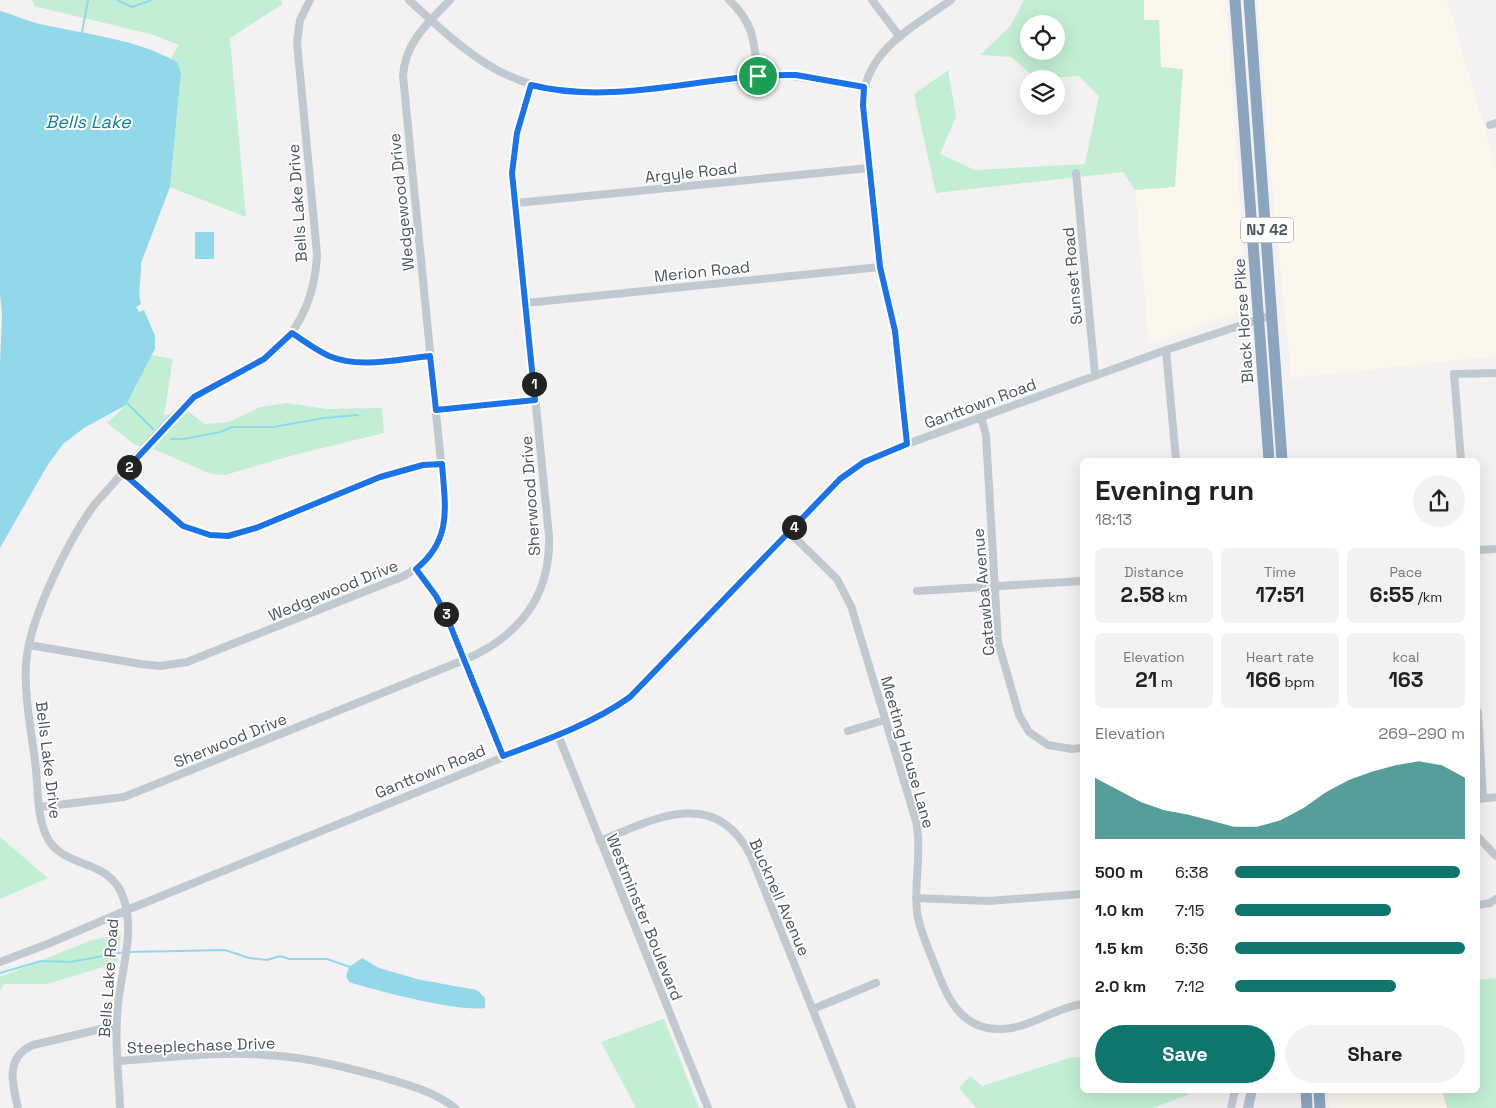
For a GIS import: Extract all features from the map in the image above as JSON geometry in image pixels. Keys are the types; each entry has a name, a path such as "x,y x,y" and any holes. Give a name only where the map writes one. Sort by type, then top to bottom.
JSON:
{"highway":[{"name":"Black Horse Pike","path":"1235,0 1269,458"},
{"name":"Black Horse Pike","path":"1249,0 1282,458"},
{"path":"1306,1093 1307,1108"},
{"path":"1319,1093 1320,1108"}],"main road":[{"path":"1248,1108 1251,1093"}],"street":[{"name":"Bells Lake Drive","path":"126,910 124,897 111,877 71,858 54,846 45,832 40,807 26,681 29,645 40,607 82,522 123,473 194,397 264,359 292,333 311,295 317,265 297,42 300,20 310,0"},
{"path":"409,0 460,46 481,62 507,76 531,85 561,91 600,93 758,76 796,75 864,87"},
{"name":"Wedgewood Drive","path":"29,645 160,666 187,662 397,579 416,569 434,550 444,528 442,464 402,76 404,60 410,46 450,0"},
{"path":"729,0 751,27 758,76"},
{"path":"872,0 900,37"},
{"path":"907,444 895,331 880,267 863,106 864,87 871,67 900,37 951,0"},
{"name":"Sherwood Drive","path":"40,807 124,797 464,660 490,648 512,631 531,607 545,578 550,556 550,536 535,400 513,157 531,85"},
{"name":"Argyle Road","path":"516,203 869,168"},
{"name":"Sunset Road","path":"1076,173 1095,375"},
{"name":"Merion Road","path":"526,303 880,267"},
{"name":"Ganttown Road","path":"0,962 596,718 630,697 840,479 864,462 907,444 1095,375 1272,315"},
{"path":"292,333 322,352 346,361 368,362 430,356"},
{"path":"1166,350 1176,458"},
{"path":"1461,458 1454,374 1496,373"},
{"path":"436,410 535,400"},
{"name":"Catawba Avenue","path":"981,417 986,435 1000,652 1024,725 1036,738 1048,745 1080,748"},
{"path":"123,473 183,526 210,535 228,536 256,528 380,477 416,466 442,464"},
{"name":"Meeting House Lane","path":"789,532 830,571 844,591 917,828 916,898 920,928 947,994 958,1012 972,1023 990,1029 1009,1029 1066,1007 1080,1004"},
{"path":"1480,550 1496,549"},
{"path":"416,569 440,603 503,756"},
{"path":"917,591 1080,581"},
{"path":"848,731 885,720"},
{"name":"Westminster Boulevard","path":"558,735 708,1108"},
{"path":"1480,798 1496,797"},
{"name":"Bucknell Avenue","path":"600,841 656,818 681,812 703,815 733,832 751,856 852,1108"},
{"path":"1480,839 1496,856"},
{"path":"916,898 988,901 1080,894"},
{"path":"1480,905 1490,903 1496,899"},
{"name":"Bells Lake Road","path":"120,1108 116,1029 126,946 126,910"},
{"path":"813,1008 876,983"},
{"path":"18,1108 12,1073 14,1061 23,1050 33,1045 105,1028 116,1029"},
{"name":"Steeplechase Drive","path":"118,1061 238,1054 300,1058 348,1068 407,1084 435,1095 455,1108"},
{"path":"1231,1108 1235,1093"}],"shaded area":[{"path":"1144,0 1226,0 1247,308 1149,344 1135,190 1175,186 1182,69 1161,67 1159,21 1144,20"},
{"path":"1258,0 1447,0 1496,167 1496,356 1291,378 1268,142"},
{"path":"1328,1093 1443,1093 1447,1108 1329,1108"}],"green space":[{"path":"32,0 280,0 283,4 230,38 246,217 170,187 181,73 171,58 179,45 154,35 34,6"},
{"path":"1024,0 1144,0 1144,20 1159,20 1161,67 1183,69 1175,187 1135,190 1123,172 936,193 914,94 948,70 956,116 940,154 975,170 1085,164 1099,96 1079,76 1065,77 1065,70 1026,70 1012,57 980,55 1011,25"},
{"path":"152,355 173,359 164,415 189,412 205,424 229,422 260,407 287,403 327,409 382,408 384,433 294,455 225,475 211,474 156,450 135,445 107,423 126,405"},
{"path":"0,837 48,878 0,899"},
{"path":"121,934 117,963 47,984 4,984 0,991 0,977 92,940"},
{"path":"1496,978 1496,1108 1447,1108 1443,1093 1480,1093 1480,980"},
{"path":"664,1019 699,1108 636,1108 601,1042"},
{"path":"1080,1057 1080,1093 1187,1093 1188,1095 1152,1108 976,1108 959,1088 970,1076 982,1086 1069,1058"}],"water":[{"name":"Bells Lake","path":"0,11 40,24 144,47 177,62 181,73 170,187 141,263 139,294 141,304 136,307 139,312 144,310 155,336 155,349 126,405 84,428 63,444 47,466 0,548 0,364 2,316 0,294"},
{"path":"195,232 214,232 214,259 195,259"},
{"path":"362,958 379,968 421,980 477,990 485,998 485,1008 437,1004 349,982 346,976 349,967"}],"waterway":[{"path":"82,32 88,0"},
{"path":"117,0 132,7 152,0"},
{"path":"126,402 153,429"},
{"path":"171,439 184,439 220,432 232,427 273,427 324,418 358,415"},
{"path":"130,952 225,950 249,958 267,960 280,956 289,959 327,959 350,967"},
{"path":"0,973 41,961 70,962 125,952"}],"route":[{"path":"796,75 850,83 864,87 863,106 880,267 895,331 907,444 864,462 840,479 630,697 617,706 596,718 558,735 503,756 446,615 436,596 416,569 430,556 439,542 444,528 442,464 423,465 380,477 256,528 228,536 210,535 183,526 123,473 194,397 264,359 292,333 322,352 346,361 368,362 430,356 436,410 535,400 512,173 517,133 531,85 561,91 600,93 758,76 796,75"}]}
